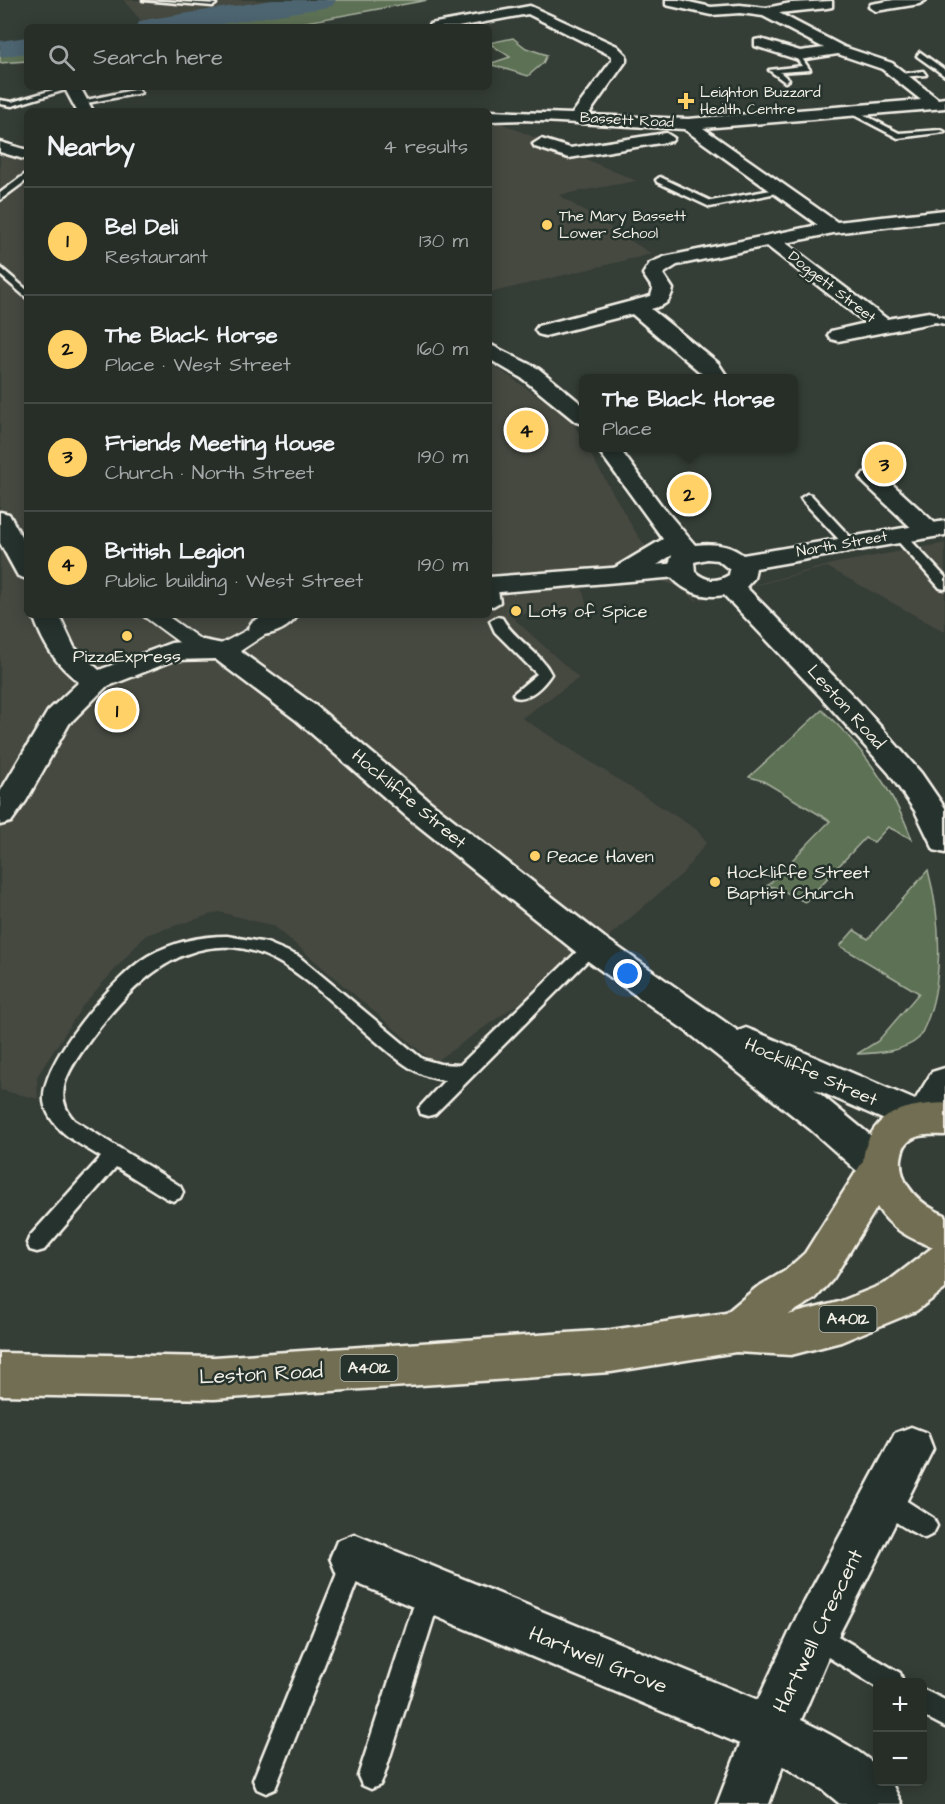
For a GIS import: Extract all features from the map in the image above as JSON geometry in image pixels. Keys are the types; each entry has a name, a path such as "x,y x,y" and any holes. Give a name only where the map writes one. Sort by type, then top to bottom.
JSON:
{"main road":[{"path":"930,1119 902,1125 889,1135 881,1149 879,1168 885,1189 899,1208 918,1223 945,1233"},
{"path":"736,1332 771,1302 800,1285 819,1266 879,1168"},
{"name":"Leston Road","path":"0,1374 214,1378 611,1351 736,1332 791,1335 841,1322 901,1297 934,1273 945,1261"}],"street":[{"path":"509,0 619,55 619,61 603,79 578,117"},
{"path":"876,8 918,0"},
{"path":"671,2 711,11 740,9 766,12 827,4"},
{"path":"452,24 530,10"},
{"path":"711,11 724,24"},
{"path":"766,12 838,50 887,66 940,104"},
{"path":"760,43 800,56 838,50"},
{"path":"73,90 83,107"},
{"name":"Bassett Road","path":"492,116 578,117 693,128 940,104"},
{"path":"541,144 569,153 693,128 833,228"},
{"path":"0,147 24,154"},
{"name":"Doggett Street","path":"636,307 660,300 663,289 653,274 657,267 665,264 833,228 945,215"},
{"name":"Doggett Street","path":"772,241 883,326 937,319"},
{"path":"545,330 636,307 715,374"},
{"path":"838,335 883,326"},
{"path":"492,352 531,374 579,413"},
{"name":"North Street","path":"611,452 682,556 683,577 699,586 848,542 936,529"},
{"path":"872,478 936,529"},
{"path":"0,519 24,565"},
{"path":"492,591 620,575 682,556 717,552 735,574"},
{"name":"Leston Road","path":"735,574 904,771 924,797 945,842"},
{"path":"47,618 64,655 96,681"},
{"path":"157,618 213,650"},
{"path":"0,814 58,718 96,681 171,652 213,650 274,622"},
{"name":"Hockliffe Street","path":"213,650 306,713 417,808 593,947 703,1024 823,1118 879,1168"},
{"name":"Hockliffe Street","path":"703,1024 930,1119"},
{"path":"930,1119 945,1083"},
{"name":"Hartwell Crescent","path":"876,1804 855,1782 835,1767 770,1731 814,1633 911,1449"},
{"name":"Hartwell Grove","path":"354,1558 770,1731"},
{"path":"743,1804 770,1731"}],"lane":[{"path":"146,0 213,4 176,10"},
{"path":"155,2 159,9"},
{"path":"920,54 945,74"},
{"path":"786,80 773,70 807,68 800,56"},
{"path":"900,75 923,73"},
{"path":"1,102 12,104 61,90"},
{"path":"83,107 138,91"},
{"path":"853,111 898,136 941,132"},
{"path":"0,197 24,178"},
{"path":"660,180 710,204 782,191"},
{"path":"0,270 24,292"},
{"path":"807,498 848,542"},
{"path":"899,535 945,585"},
{"path":"497,621 500,629 540,666 544,674 539,681 520,694"},
{"path":"173,1192 67,1126 58,1116 53,1103 53,1089 60,1068 104,1010 144,967 168,954 193,946 237,942 276,952 292,961 416,1064 440,1072 463,1073"},
{"path":"428,1108 593,947"},
{"path":"37,1243 114,1156"},
{"path":"884,1499 925,1526"},
{"path":"266,1780 354,1558"},
{"path":"371,1776 430,1591"},
{"path":"814,1633 883,1678"},
{"path":"927,1704 945,1714"}],"shaded area":[{"path":"123,0 285,0 142,22"},
{"name":"The Mary Bassett Lower School","path":"492,120 637,181 559,195 652,254 492,292"},
{"path":"0,152 24,158 24,618 492,618 492,364 571,419 579,433 579,452 589,452 646,547 697,600 836,563 945,543 945,632 827,567 696,601 676,586 661,581 630,581 582,587 588,611 509,614 579,678 522,718 696,829 707,842 682,874 587,955 434,1063 274,926 219,912 146,935 84,1004 37,1077 38,1099 0,1090"}],"green space":[{"path":"328,0 428,0 296,24 174,24"},
{"path":"513,38 526,48 547,55 543,63 528,76 492,65 510,57 492,45 492,42"},
{"path":"24,46 24,61 0,63 0,50"},
{"path":"822,710 850,738 886,786 912,839 888,827 874,842 865,838 805,902 778,888 767,886 830,821 763,781 749,777"},
{"path":"928,870 936,912 938,957 937,979 927,1020 919,1038 913,1043 890,1051 857,1054 878,1041 919,993 840,946 854,930 868,939"}],"waterway":[{"path":"169,24 323,0"},
{"path":"0,49 24,45"}],"place":[{"name":"Leighton Buzzard Health Centre","path":"686,101"},
{"name":"The Mary Bassett Lower School","path":"547,225"},
{"name":"British Legion","path":"526,430"},
{"name":"Friends Meeting House","path":"884,464"},
{"name":"The Black Horse","path":"689,494"},
{"name":"Lots of Spice","path":"516,611"},
{"name":"PizzaExpress","path":"127,636"},
{"name":"Bel Deli","path":"117,710"},
{"name":"Peace Haven","path":"535,856"},
{"name":"Hockliffe Street Baptist Church","path":"715,882"}]}
